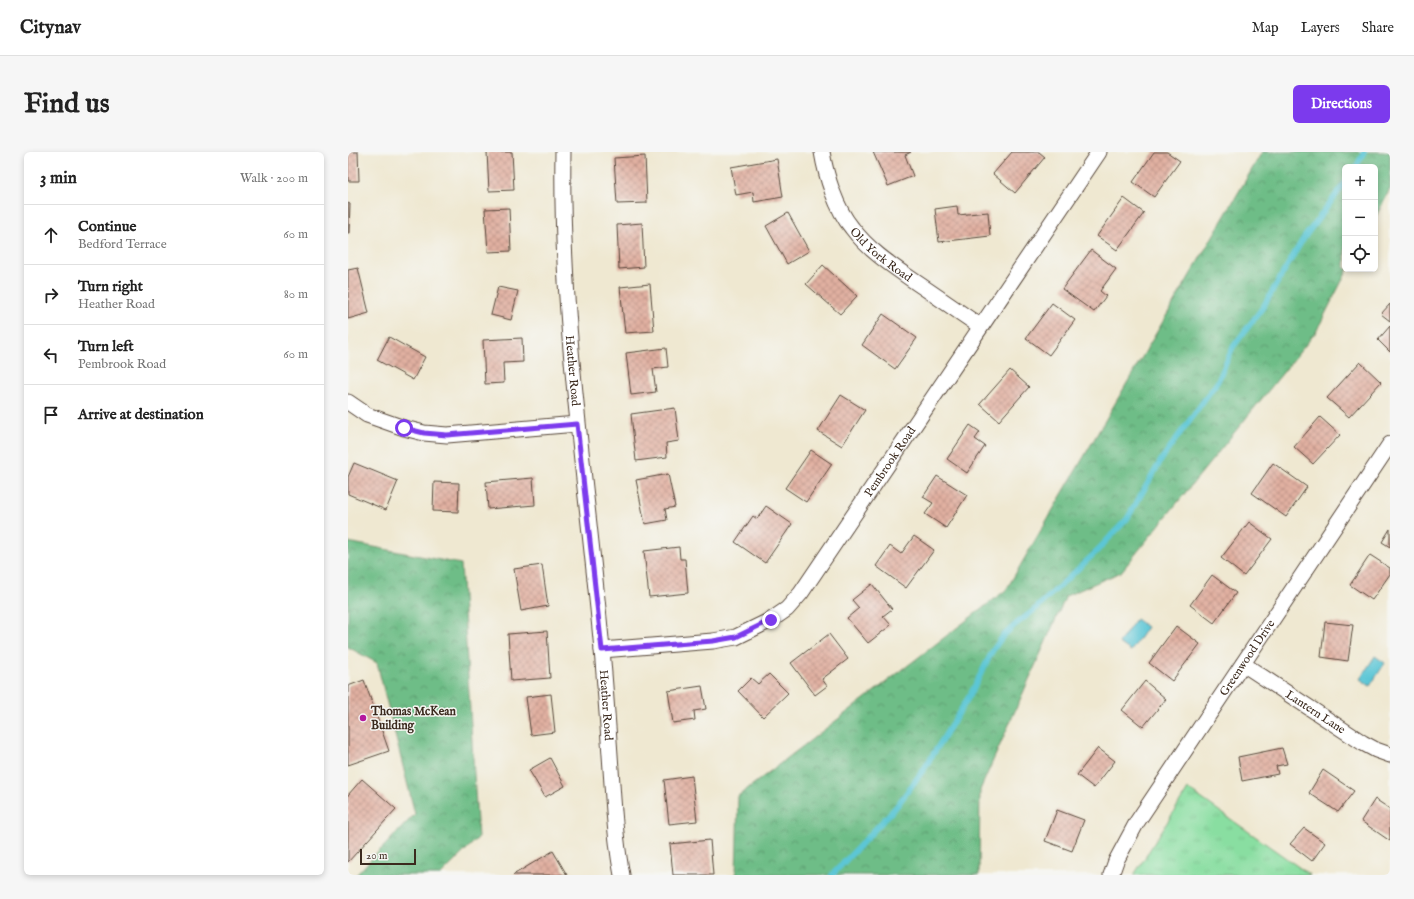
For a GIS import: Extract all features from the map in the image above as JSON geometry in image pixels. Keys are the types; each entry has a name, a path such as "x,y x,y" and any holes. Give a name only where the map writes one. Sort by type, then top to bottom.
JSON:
{"street":[{"name":"Heather Road","path":"562,152 565,261 577,424 602,650 615,829 622,875"},
{"name":"Old York Road","path":"822,152 828,179 840,210 851,228 864,243 889,264 980,326"},
{"name":"Pembrook Road","path":"602,650 713,641 736,637 771,620 788,609 801,593 1099,152"},
{"path":"348,402 367,415 404,428 424,433 447,435 577,424"},
{"name":"Greenwood Drive","path":"1112,875 1116,861 1137,822 1390,444"},
{"name":"Lantern Lane","path":"1243,664 1363,743 1390,755"}],"green space":[{"path":"1262,152 1390,152 1390,189 1378,212 1378,164 1342,164 1342,272 1346,272 1316,332 1121,572 1066,596 980,790 979,875 736,875 738,796 1006,590"},
{"path":"348,542 461,564 478,838 441,875 356,875 415,814 377,663 348,647"},
{"path":"1188,789 1310,875 1134,875"}],"water":[{"path":"1136,619 1147,627 1131,651 1119,643"},
{"path":"1375,656 1385,663 1370,686 1360,679"}],"building":[{"path":"348,152 358,152 359,181 348,181"},
{"path":"487,152 512,152 514,190 489,191"},
{"path":"873,152 911,152 905,155 913,176 888,186"},
{"path":"1012,152 1039,152 1045,157 1015,193 993,174"},
{"path":"1154,152 1167,152 1180,161 1154,197 1133,182"},
{"path":"645,156 647,203 617,204 614,158"},
{"path":"777,159 783,197 754,202 753,192 736,195 731,167"},
{"path":"1124,198 1144,213 1117,250 1097,236"},
{"path":"348,203 350,204 349,233 348,233"},
{"path":"957,206 958,215 988,212 990,236 939,242 935,209"},
{"path":"509,208 511,251 488,252 485,209"},
{"path":"788,213 809,251 787,264 766,226"},
{"path":"642,223 644,267 619,269 617,225"},
{"path":"1091,250 1116,269 1100,291 1106,296 1094,312 1062,289"},
{"path":"823,265 857,296 840,314 806,284"},
{"path":"358,268 369,313 348,319 348,270"},
{"path":"650,284 654,331 625,333 620,287"},
{"path":"498,287 518,291 511,320 491,315"},
{"path":"1052,303 1075,320 1049,355 1026,338"},
{"path":"1390,304 1390,321 1381,314"},
{"path":"883,314 917,338 895,369 862,345"},
{"path":"1390,326 1390,352 1378,340"},
{"path":"389,337 425,357 413,380 377,360"},
{"path":"522,338 523,362 503,363 504,383 485,384 483,340"},
{"path":"666,348 668,367 653,369 656,392 631,395 626,353"},
{"path":"1360,362 1381,382 1349,417 1327,398"},
{"path":"1010,370 1029,387 999,421 980,404"},
{"path":"841,395 865,410 842,446 818,431"},
{"path":"675,408 679,441 666,443 667,457 636,461 631,414"},
{"path":"1320,417 1340,435 1313,464 1294,447"},
{"path":"970,425 980,432 975,439 985,446 967,473 947,459"},
{"path":"811,450 832,464 806,502 785,488"},
{"path":"354,463 398,481 386,510 348,494 348,477"},
{"path":"1273,463 1307,487 1286,517 1252,493"},
{"path":"668,474 675,507 665,509 667,520 645,524 636,480"},
{"path":"937,476 967,495 946,528 925,514 933,503 923,497"},
{"path":"533,478 535,505 488,509 486,482"},
{"path":"434,482 459,483 458,512 433,511"},
{"path":"766,506 792,524 765,563 735,542 753,516 757,519"},
{"path":"1249,522 1272,539 1244,576 1221,558"},
{"path":"1390,529 1390,547 1382,542"},
{"path":"914,536 934,550 906,588 876,566 890,546 901,554"},
{"path":"679,547 680,559 685,559 688,593 649,597 644,551"},
{"path":"1370,555 1390,568 1390,574 1372,600 1350,585"},
{"path":"542,565 548,606 521,611 514,569"},
{"path":"1212,575 1236,593 1214,623 1190,605"},
{"path":"872,584 892,609 883,616 891,625 868,643 847,618 859,608 852,600"},
{"path":"1325,622 1353,625 1348,661 1321,657"},
{"path":"1176,626 1200,644 1172,681 1149,663"},
{"path":"547,631 550,678 511,681 508,634"},
{"path":"829,634 848,659 822,679 827,686 815,695 791,663"},
{"path":"769,674 788,693 763,717 738,691 751,678 758,684"},
{"name":"Thomas McKean Building","path":"364,680 389,751 348,765 348,686"},
{"path":"1145,681 1166,699 1143,727 1122,710"},
{"path":"702,686 706,709 694,711 695,720 673,723 668,691"},
{"path":"551,694 555,732 531,735 526,697"},
{"path":"1098,748 1115,761 1094,788 1077,775"},
{"path":"1282,748 1287,764 1276,766 1278,774 1242,781 1238,757"},
{"path":"550,758 565,786 545,797 529,770"},
{"path":"1323,770 1354,791 1338,812 1309,793"},
{"path":"692,776 697,821 669,824 664,780"},
{"path":"362,779 396,809 348,862 348,795"},
{"path":"1375,799 1390,809 1390,841 1361,821"},
{"path":"1057,810 1084,820 1072,851 1045,841"},
{"path":"1304,828 1325,843 1312,861 1290,844"},
{"path":"710,840 713,875 673,875 670,844"},
{"path":"553,851 567,875 513,875"}],"waterway":[{"path":"1358,164 1364,152"},
{"path":"832,875 896,807 924,769 970,695 993,650 1003,636 1033,611 1094,554 1127,519 1163,457 1218,381 1233,347 1263,307 1303,239 1342,187"}],"place":[{"name":"Thomas McKean Building","path":"363,718"}],"route":[{"path":"404,428 424,433 447,435 577,424 602,650 713,641 736,637 771,620"}]}
